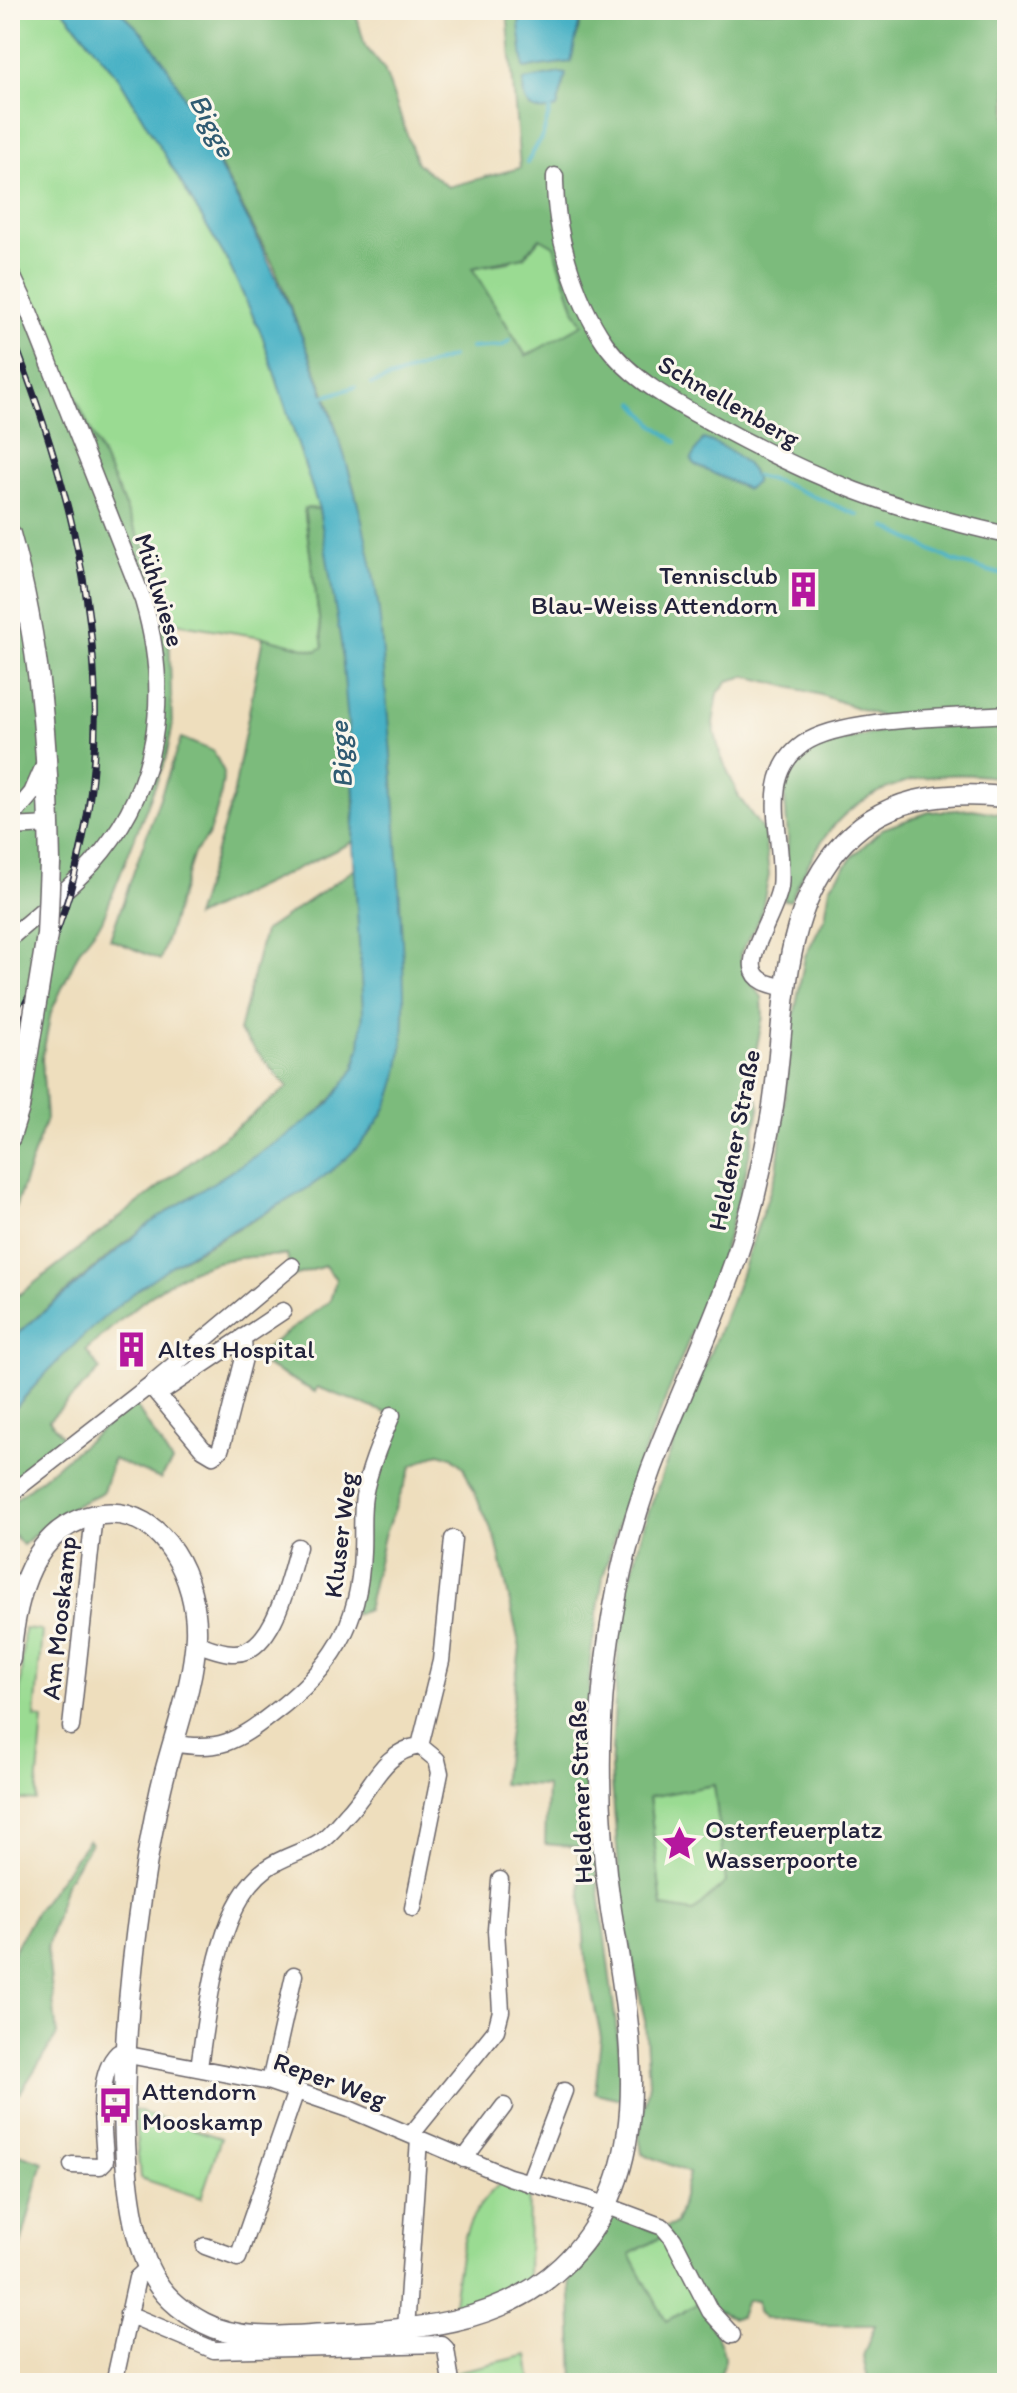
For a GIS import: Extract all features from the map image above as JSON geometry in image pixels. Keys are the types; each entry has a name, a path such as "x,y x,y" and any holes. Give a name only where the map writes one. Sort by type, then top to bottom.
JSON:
{"main road":[{"path":"10,534 37,649 50,825 47,935 19,1108 10,1137"},
{"name":"Heldener Straße","path":"10,1659 14,1616 33,1560 51,1538 73,1522 94,1515 128,1515 144,1521 161,1536 179,1560 191,1592 196,1643 172,1743 143,1889 133,1967 127,2054 127,2153 133,2204 148,2268 171,2300 199,2321 242,2336 406,2329 445,2324 492,2310 536,2290 570,2259 607,2206 628,2134 633,2084 631,2035 603,1855 601,1716 608,1631 641,1501 720,1304 753,1201 772,1110 787,988 797,935 812,890 835,852 864,823 907,801 934,794 1007,797"}],"street":[{"name":"Schnellenberg","path":"555,176 554,205 575,280 605,344 630,369 680,405 821,480 885,504 1007,535"},
{"name":"Mühlwiese","path":"10,271 125,548 152,633 159,697 158,724 145,774 116,832 75,881 10,938"},
{"path":"787,988 765,983 755,975 752,964 776,907 780,885 776,790 781,771 792,755 814,738 860,725 1007,714"},
{"path":"10,819 32,793 46,759"},
{"path":"10,827 50,825"},
{"path":"155,1389 292,1266"},
{"path":"10,1494 155,1389 283,1311"},
{"path":"155,1389 203,1449 213,1455 220,1450 244,1358 243,1337"},
{"name":"Kluser Weg","path":"172,1743 202,1749 222,1746 249,1732 312,1679 344,1639 359,1597 364,1496 392,1415"},
{"name":"Am Mooskamp","path":"71,1727 94,1515"},
{"path":"420,1746 441,1661 453,1539"},
{"path":"196,1643 232,1653 247,1651 258,1643 281,1604 298,1547"},
{"path":"199,2067 216,1959 223,1938 250,1885 267,1868 322,1840 360,1802 388,1759 405,1748 420,1746 437,1760 440,1773 413,1908"},
{"path":"406,2329 415,2137 496,2030 501,2011 496,1930 500,1880"},
{"path":"270,2082 294,1975"},
{"path":"72,2165 100,2166 105,2161 101,2120 108,2069 114,2056 127,2054"},
{"name":"Reper Weg","path":"127,2054 270,2082 529,2183 607,2206 663,2227 673,2239 710,2311 732,2335"},
{"path":"205,2246 238,2258 296,2091"},
{"path":"529,2183 564,2091"},
{"path":"464,2159 504,2106"},
{"path":"114,2383 137,2278 148,2268"},
{"path":"128,2314 214,2350 441,2344 446,2349 451,2383"}],"green space":[{"path":"10,10 63,10 119,78 227,260 262,335 319,509 304,508 323,647 316,651 262,637 169,622 151,564 10,253"},
{"path":"119,10 355,10 365,46 384,69 417,163 448,187 520,168 507,10 523,10 519,24 577,36 582,10 1007,10 1007,779 964,775 920,778 861,802 834,825 813,856 790,901 784,900 788,839 784,786 793,765 818,746 880,732 883,717 821,695 746,676 728,681 718,693 713,724 720,754 739,797 764,832 769,875 760,918 740,954 744,974 762,997 763,1017 750,1080 760,1105 723,1254 626,1498 603,1577 590,1660 588,1805 622,2072 622,2099 595,2093 601,2037 586,1964 578,1847 545,1844 547,1786 502,1784 520,1648 496,1540 463,1467 452,1457 439,1453 412,1466 384,1536 367,1610 354,1615 361,1523 392,1415 317,1387 315,1392 252,1358 330,1301 336,1279 325,1266 291,1277 287,1255 236,1258 190,1272 158,1290 86,1350 100,1370 49,1420 66,1442 10,1486 10,1414 76,1339 172,1265 261,1216 332,1169 400,1059 403,980 393,777 377,599 354,488 326,396 274,266 184,98 144,35","holes":["540,238 554,246 575,311 583,324 526,356 472,268 524,257"]},
{"path":"541,237 554,246 575,311 584,324 527,357 471,268 509,262"},
{"path":"10,253 151,564 169,622 172,729 166,758 102,921 80,949 51,1012 42,1059 46,1119 10,1223"},
{"path":"304,508 319,509 340,633 353,758 353,842 195,917 233,797 263,637 316,651 323,647"},
{"path":"181,738 213,751 224,772 220,800 208,836 194,853 160,960 110,939"},
{"path":"972,809 1007,815 1007,2383 869,2383 863,2356 875,2325 820,2325 764,2318 758,2312 757,2301 746,2300 740,2317 732,2318 719,2311 709,2323 721,2345 724,2361 723,2369 713,2383 574,2383 570,2272 596,2245 615,2214 654,2231 676,2224 689,2173 642,2153 639,2137 649,2083 645,2021 622,1909 611,1770 620,1617 645,1522 679,1428 733,1297 777,1171 793,1022 805,956 825,917 830,887 854,855 882,829 929,812","holes":["714,1785 726,1882 693,1912 662,1907 649,1797","663,2236 699,2303 666,2321 630,2254"]},
{"path":"355,869 363,972 363,1028 354,1069 339,1092 291,1134 133,1236 10,1340 10,1285 19,1295 288,1087 239,1031 264,931"},
{"path":"134,1403 172,1462 160,1479 113,1459 103,1492 58,1514 23,1545 10,1531 10,1504"},
{"path":"24,1629 42,1631 35,1718 43,1719 36,1801 13,1799"},
{"path":"714,1785 727,1882 693,1912 662,1907 649,1796"},
{"path":"88,1840 91,1843 65,1884 47,1948 57,2035 20,2093 10,2088 12,1954 35,1913"},
{"path":"134,2110 221,2138 201,2198 140,2178"},
{"path":"10,2151 43,2162 10,2286"},
{"path":"509,2177 529,2183 528,2281 452,2310 465,2236 481,2205"},
{"path":"663,2236 699,2304 665,2322 630,2254"},
{"path":"528,2355 532,2383 457,2383 455,2372"}],"water":[{"path":"63,10 119,10 155,49 187,103 276,277 337,432 367,541 379,608 396,824 403,954 403,1040 392,1093 382,1115 362,1142 339,1165 313,1185 195,1251 124,1300 46,1373 10,1414 10,1340 150,1223 291,1133 329,1104 354,1069 363,1012 353,842 355,804 341,643 319,509 262,335 227,260 119,78"},
{"path":"523,10 582,10 571,62 524,68 519,24"},
{"path":"566,74 557,108 541,110 526,103 524,80"},
{"path":"703,439 744,462 755,483 747,489 695,465 691,459"}],"waterway":[{"path":"527,163 543,135 550,110"},
{"path":"471,348 502,346 510,340"},
{"path":"372,384 452,357"},
{"path":"323,397 355,387"},
{"path":"635,403 654,425 676,442"},
{"path":"756,476 779,482 858,515"},
{"path":"886,527 953,561 1007,576"}],"railway":[{"path":"10,331 42,420 68,509 86,597 95,684 93,771 79,858 52,945 10,1032"}],"place":[{"name":"Tennisclub Blau-Weiss Attendorn","path":"804,590"},
{"name":"Altes Hospital","path":"132,1349"},
{"name":"Osterfeuerplatz Wasserpoorte","path":"679,1844"},
{"name":"Attendorn Mooskamp","path":"116,2106"}],"water label":[{"name":"Bigge","path":"213,125"},
{"name":"Bigge","path":"340,755"}]}
